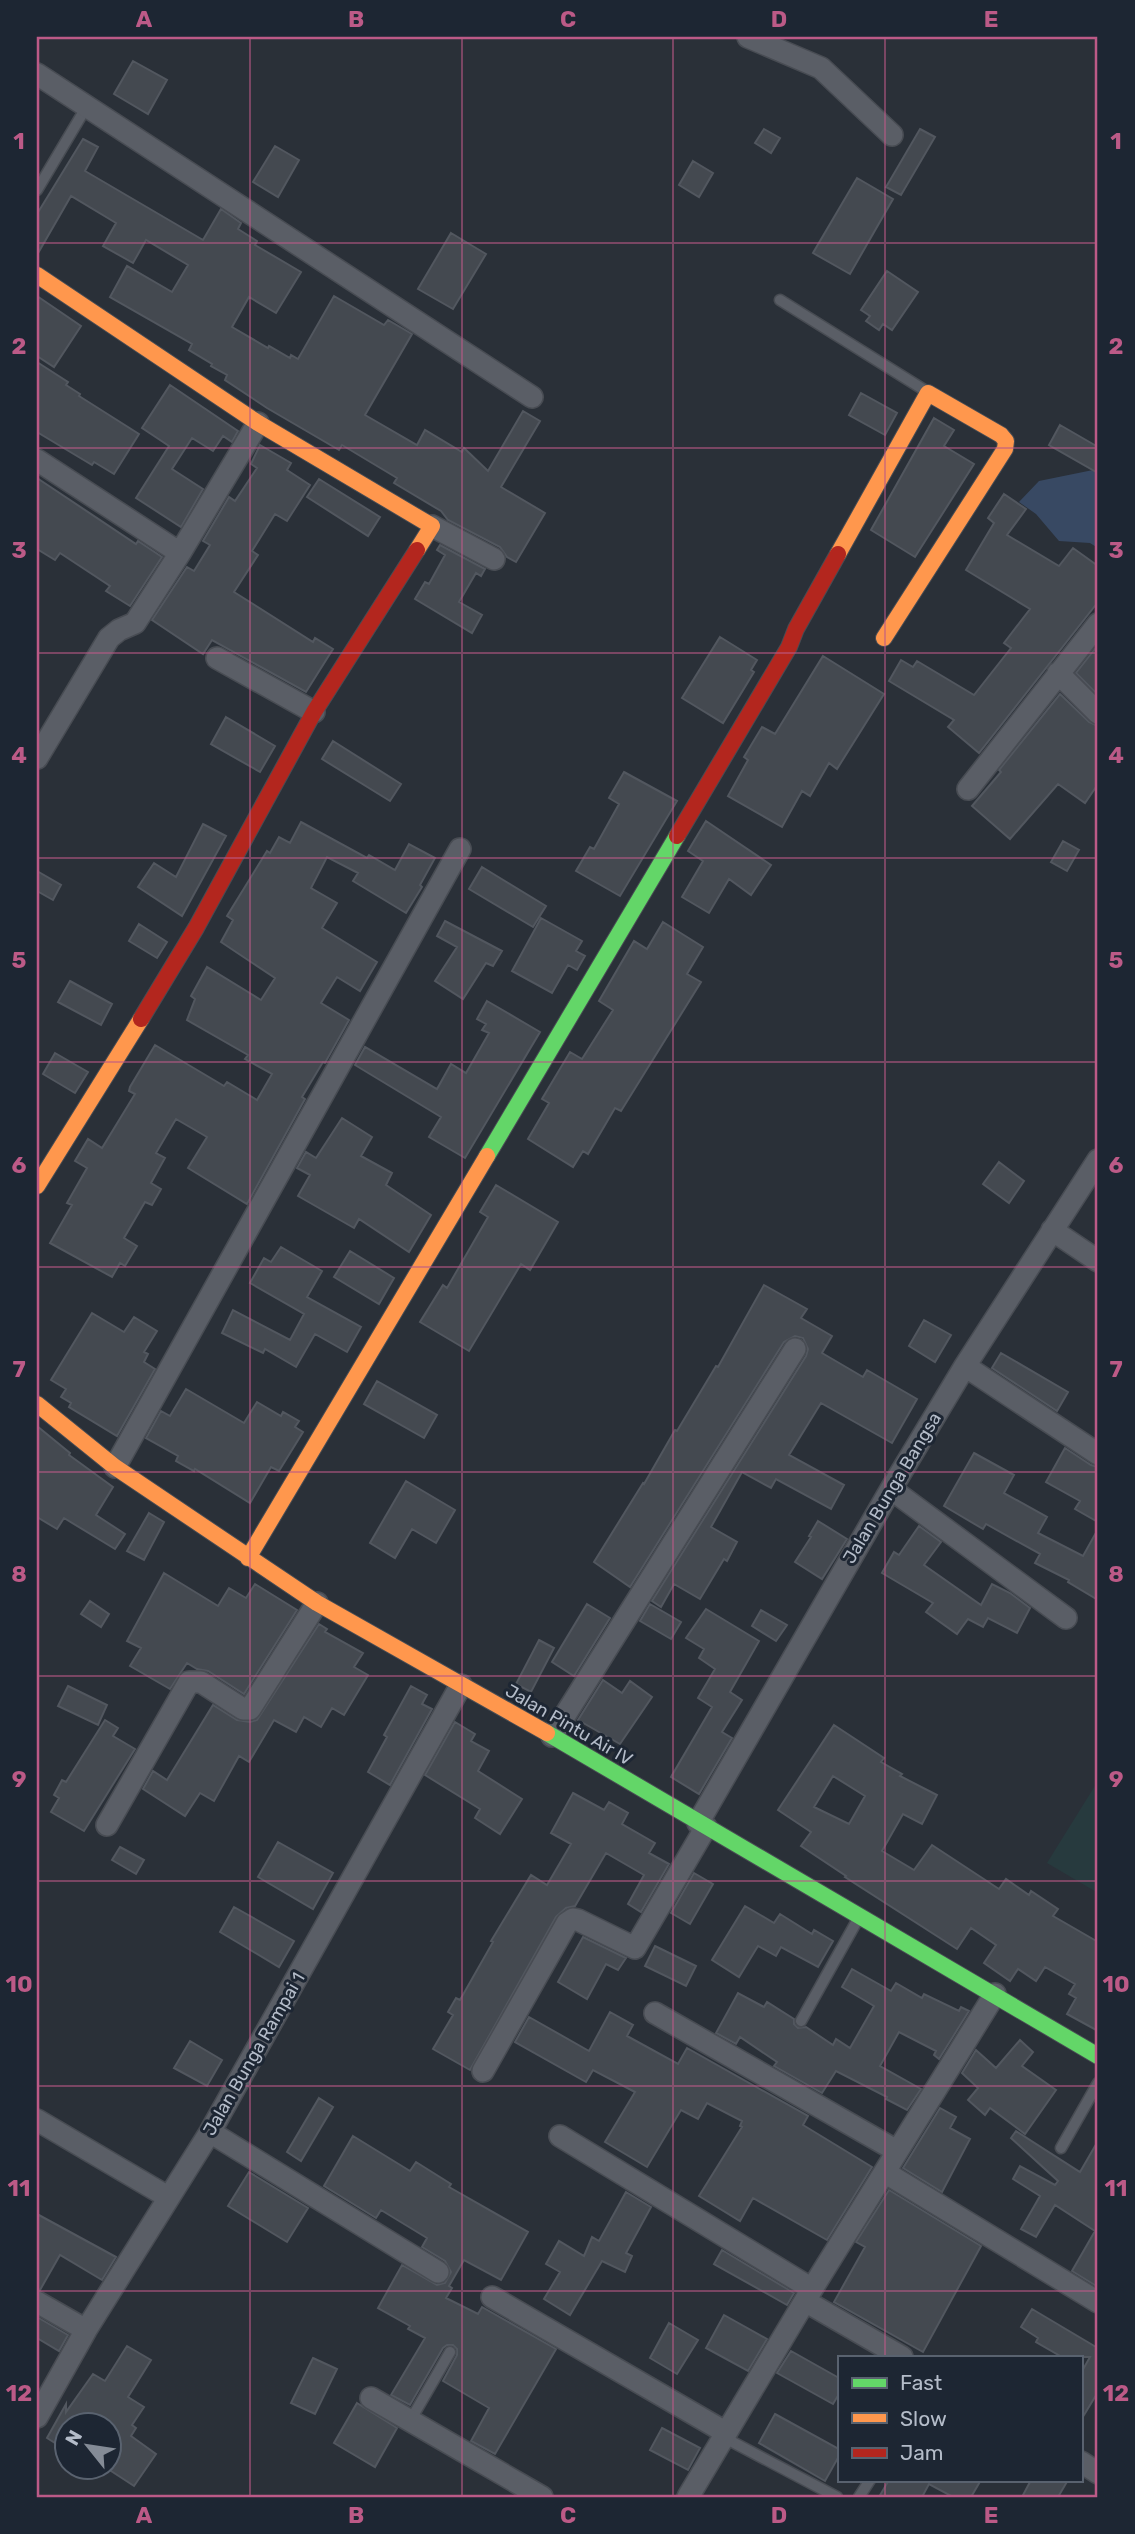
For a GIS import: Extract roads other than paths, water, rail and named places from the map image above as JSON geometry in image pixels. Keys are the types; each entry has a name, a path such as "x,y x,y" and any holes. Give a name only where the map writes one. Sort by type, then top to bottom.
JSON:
{"street":[{"path":"748,37 821,68 892,135"},
{"path":"37,74 532,397"},
{"path":"37,275 258,423 432,526 494,559"},
{"path":"248,1559 789,648 796,629 929,393 1001,435 1006,440 1005,449 884,638"},
{"path":"37,758 109,638 135,623 258,423"},
{"path":"37,460 180,553"},
{"path":"37,1186 196,928 314,712 432,526"},
{"path":"968,789 1098,624"},
{"path":"218,658 314,712"},
{"path":"1058,673 1098,713"},
{"path":"115,1467 460,849"},
{"name":"Jalan Bunga Bangsa","path":"483,2071 567,1923 573,1919 578,1920 635,1948 891,1489 965,1366 1098,1160"},
{"path":"1052,1230 1098,1261"},
{"path":"552,1736 795,1349"},
{"path":"965,1366 1098,1454"},
{"name":"Jalan Pintu Air IV","path":"37,1404 115,1467 317,1603 552,1736 1098,2056"},
{"path":"891,1489 1066,1618"},
{"path":"107,1825 189,1682 201,1682 243,1709 250,1709 317,1603"},
{"name":"Jalan Bunga Rampai 1","path":"37,2417 86,2330 210,2132 461,1685"},
{"path":"688,2497 995,1994"},
{"path":"655,2013 897,2151"},
{"path":"37,2119 168,2197"},
{"path":"210,2132 438,2272"},
{"path":"560,2136 900,2356"},
{"path":"886,2173 1098,2302"},
{"path":"492,2297 724,2435"},
{"path":"37,2302 86,2330"},
{"path":"371,2398 541,2497"},
{"path":"1082,2463 1098,2473"}],"lane":[{"path":"37,190 88,106"},
{"path":"780,300 929,393"},
{"path":"801,2021 860,1916"},
{"path":"1061,2148 1098,2083"},
{"path":"410,2421 450,2352"},
{"path":"724,2435 837,2497"},
{"path":"859,2497 869,2482"}],"water":[{"path":"1093,470 1098,473 1098,548 1090,543 1059,541 1036,514 1019,502 1039,481"}]}
